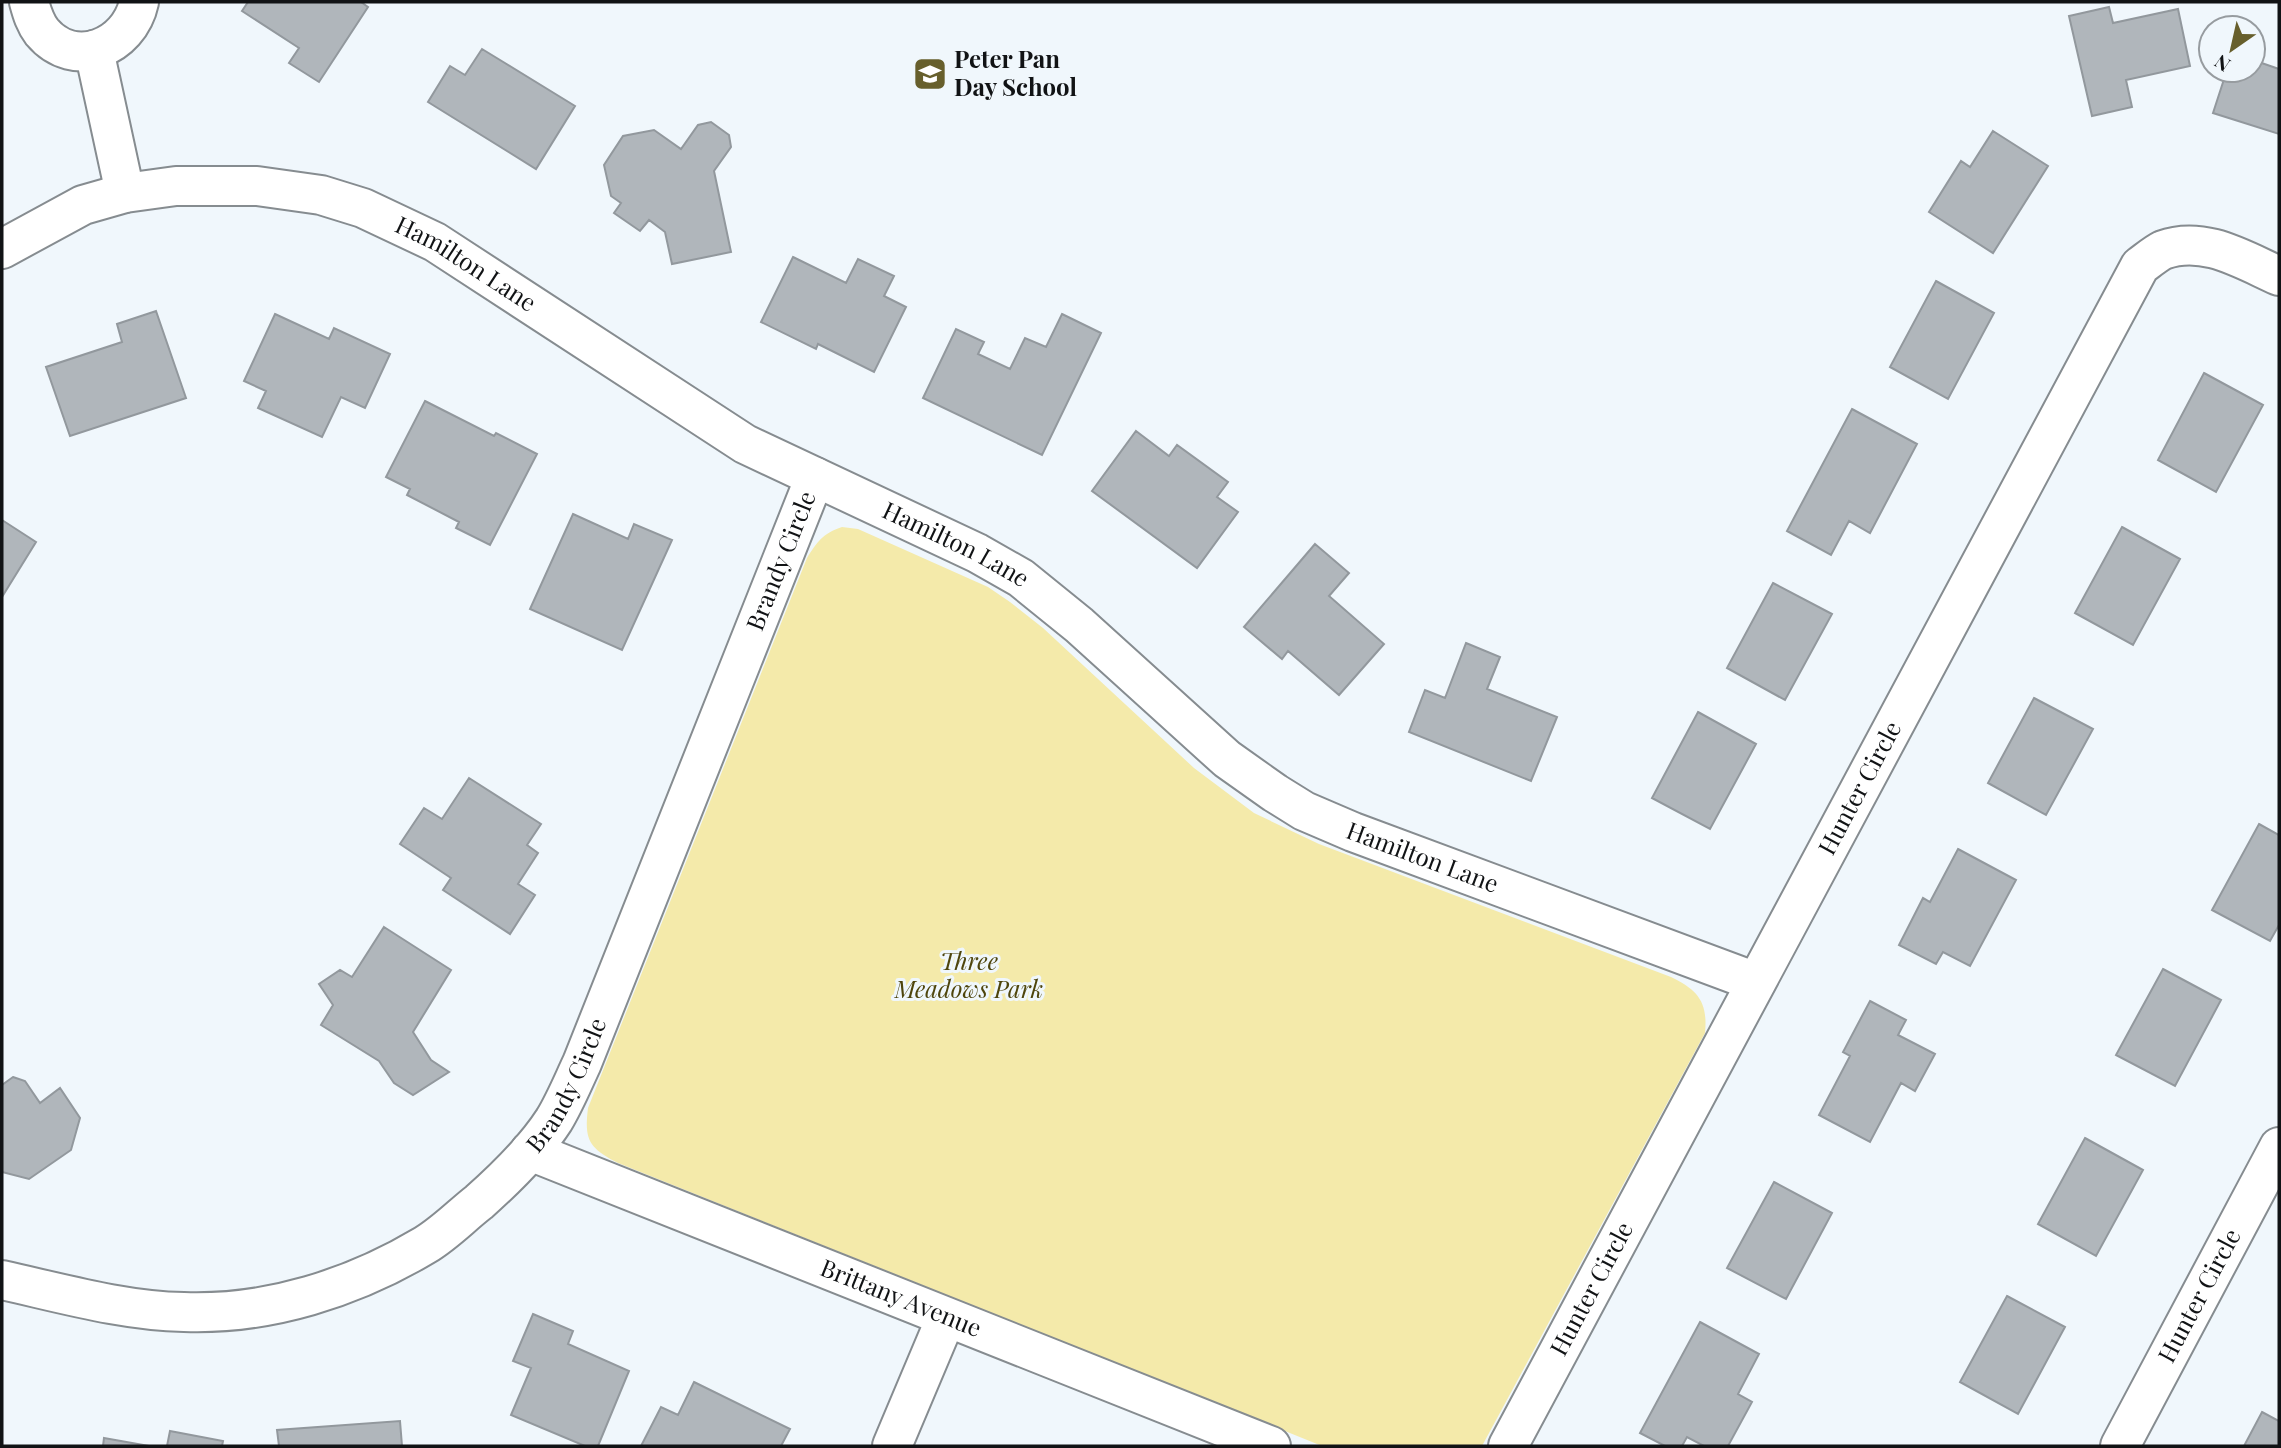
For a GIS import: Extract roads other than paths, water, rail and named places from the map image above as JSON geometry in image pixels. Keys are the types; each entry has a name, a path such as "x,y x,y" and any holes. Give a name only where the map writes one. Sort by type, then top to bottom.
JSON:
{"street":[{"path":"29,2 34,19 44,34 59,45 76,50 94,50 112,44 126,32 136,16 139,2"},
{"path":"94,50 125,193"},
{"name":"Hamilton Lane","path":"2,248 83,205 125,193 176,186 257,186 321,195 363,208 435,242 745,444 977,553 1021,578 1079,625 1227,759 1304,811 1756,982"},
{"name":"Hunter Circle","path":"1508,1446 2140,265 2162,251 2188,245 2222,250 2279,276"},
{"name":"Brandy Circle","path":"2,1280 120,1305 183,1312 236,1310 304,1298 362,1278 426,1244 498,1186 554,1120 582,1063 815,477"},
{"name":"Hunter Circle","path":"2120,1446 2279,1147"},
{"name":"Brittany Avenue","path":"530,1151 1271,1446"},
{"path":"892,1446 946,1318"}],"place":[{"name":"Peter Pan Day School","path":"930,74"}],"park label":[{"name":"Three Meadows Park","path":"969,976"}]}
